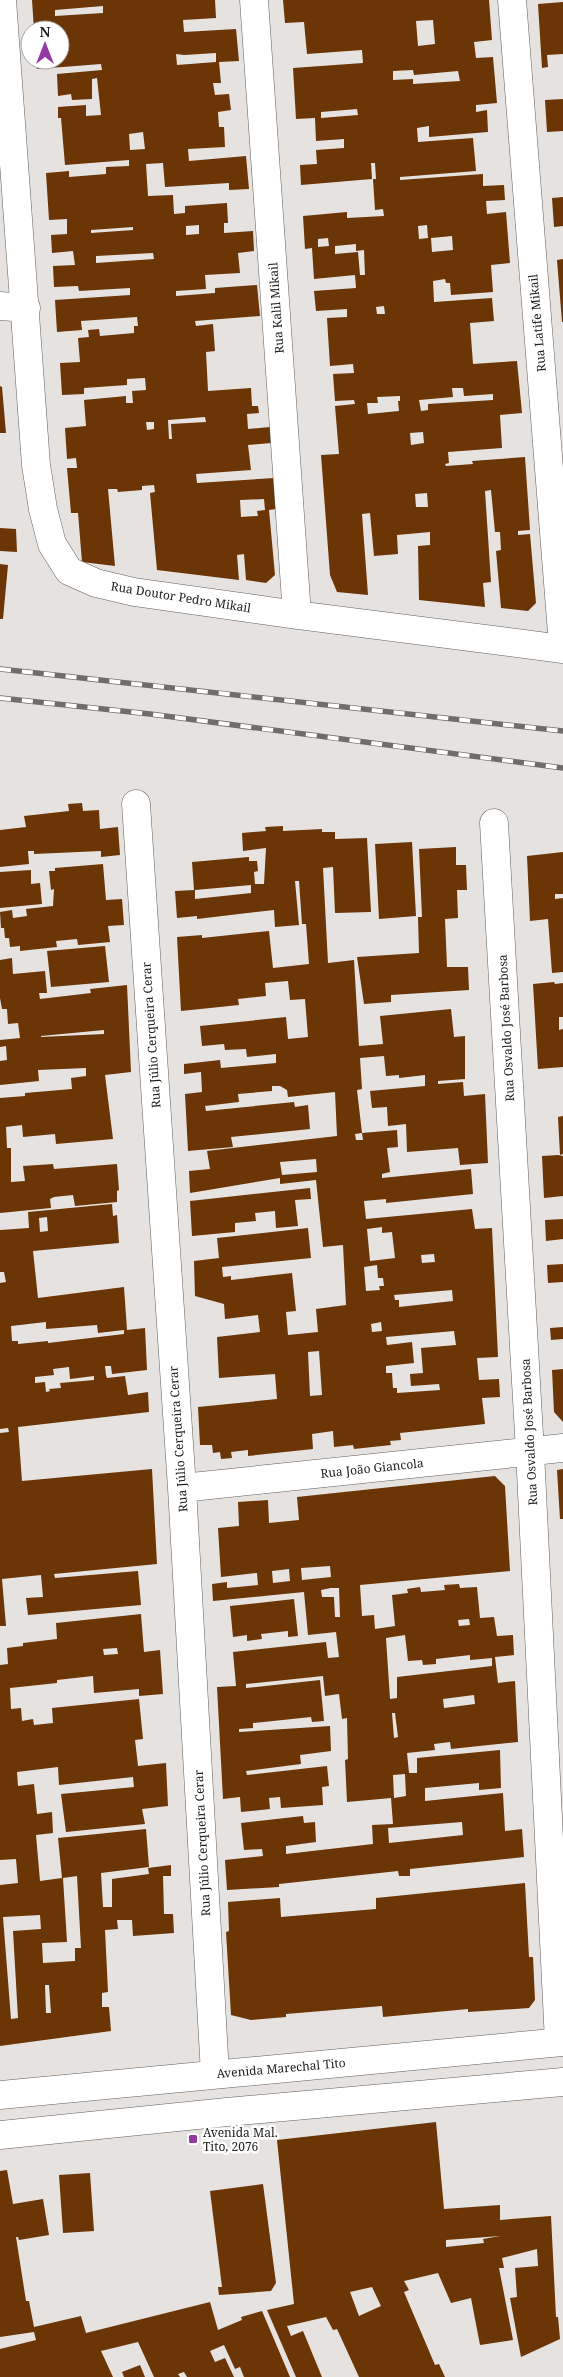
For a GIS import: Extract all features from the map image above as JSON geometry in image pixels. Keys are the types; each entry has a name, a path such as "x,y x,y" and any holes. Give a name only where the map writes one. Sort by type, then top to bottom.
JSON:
{"street":[{"name":"Rua Doutor Pedro Mikail","path":"2,0 13,307 43,509 52,544 69,572 96,583 134,592 297,615 563,648"},
{"name":"Rua Kalil Mikail","path":"254,0 297,615"},
{"name":"Rua Latife Mikail","path":"512,0 563,648"},
{"name":"Rua Júlio Cerqueira Cerar","path":"136,804 182,1488 214,2074"},
{"name":"Rua Osvaldo José Barbosa","path":"494,823 561,2042"},
{"name":"Rua João Giancola","path":"182,1488 563,1448"},
{"name":"Avenida Marechal Tito","path":"0,2095 561,2042"},
{"path":"0,2135 226,2112 563,2082"}],"building":[{"path":"32,0 215,0 216,18 183,20 184,32 236,29 239,61 219,62 221,83 213,83 215,95 229,94 231,110 218,112 219,127 224,127 225,147 188,149 189,161 246,156 249,189 229,190 229,183 165,187 163,163 146,164 148,196 173,195 174,214 185,213 185,206 227,203 228,223 224,223 224,233 253,231 254,251 238,253 240,273 205,275 206,289 176,291 176,296 215,293 215,288 257,285 260,316 195,321 196,326 213,324 215,351 206,352 208,391 251,388 252,406 258,406 259,413 247,414 248,429 270,427 271,443 248,445 251,470 196,474 197,483 274,478 276,509 269,510 275,575 266,583 246,580 244,554 237,555 239,580 157,570 150,493 155,492 154,485 142,486 142,490 118,492 117,489 108,489 115,566 82,562 78,513 71,513 67,468 77,468 76,458 67,459 65,428 86,426 84,400 126,396 126,403 133,403 132,391 146,390 145,378 127,379 127,385 84,388 84,394 62,395 60,363 80,362 78,338 89,337 88,330 99,329 100,336 134,333 134,326 138,326 137,317 81,321 82,330 57,332 55,300 130,295 130,288 79,291 78,286 54,287 53,266 75,265 73,251 52,253 51,235 67,234 67,219 49,220 46,173 69,171 69,177 106,174 106,167 129,166 129,160 65,165 61,118 58,118 58,107 86,105 86,116 101,115 97,78 92,79 92,99 72,100 71,94 58,96 57,74 102,70 101,64 70,66 70,20 33,20","holes":["103,6 103,13 55,16 55,10","216,53 216,62 177,65 176,54","143,132 145,149 130,150 129,134","199,225 199,234 186,235 186,226","133,227 133,230 91,233 91,230","153,253 154,259 96,263 96,256","205,417 206,422 171,424 172,439 169,439 168,420","146,422 154,422 154,429 147,430","264,499 265,510 257,511 258,516 241,517 240,500"]},
{"path":"283,0 489,0 492,40 474,42 476,58 493,57 497,103 476,105 476,112 487,110 488,132 429,137 429,126 417,128 418,142 473,138 476,171 400,177 400,180 483,174 483,186 504,185 505,200 486,201 487,214 506,212 510,263 491,265 493,292 451,295 450,283 446,283 445,279 433,281 434,302 492,298 494,321 470,323 473,364 517,361 522,413 500,415 502,448 448,452 449,463 445,464 446,466 473,464 472,461 525,457 530,530 518,531 518,535 530,534 536,603 528,611 501,608 496,551 501,550 500,532 495,532 491,490 485,491 491,582 483,583 485,607 419,600 418,546 430,545 430,532 397,535 398,554 374,556 370,513 362,514 368,595 337,592 330,575 321,455 339,454 335,406 355,404 354,400 335,401 333,374 354,373 353,364 330,366 327,318 347,317 347,309 316,311 314,291 356,288 355,275 314,279 312,248 305,249 303,216 347,212 347,218 384,216 383,209 375,210 373,179 376,179 375,163 371,163 372,179 301,185 300,165 317,164 316,150 344,148 344,139 316,141 315,118 296,119 293,68 363,63 362,50 307,54 304,22 285,23","holes":["433,20 435,44 418,46 416,21","413,70 414,75 458,71 460,81 413,84 413,79 393,80 393,71","357,109 358,115 321,118 321,112","427,225 428,238 419,239 418,226","452,236 453,250 432,252 431,238","328,238 329,246 318,247 318,239","356,244 356,251 364,250 365,275 360,275 358,252 335,254 335,246","384,306 385,314 377,314 376,307","452,388 463,388 464,396 493,394 493,400 428,404 428,410 421,411 419,400 453,397","400,396 400,401 398,401 399,411 368,414 367,403 378,403 377,397","423,432 424,443 411,445 410,433","427,493 428,507 416,507 415,494"]},
{"path":"563,2 563,54 547,55 548,67 542,68 538,4"},
{"path":"563,99 563,131 547,132 545,100"},
{"path":"563,197 563,226 554,227 552,198"},
{"path":"563,259 563,322 562,322 557,260"},
{"path":"0,386 2,387 6,433 0,433"},
{"path":"0,528 16,529 17,552 0,551"},
{"path":"0,564 8,565 3,619 0,619"},
{"path":"82,803 83,811 99,810 100,829 118,827 120,855 101,857 101,851 34,854 34,851 28,851 29,864 0,867 0,830 26,827 24,816 69,811 68,804"},
{"path":"283,826 283,831 322,829 322,832 335,832 335,839 367,838 371,912 335,913 333,867 323,868 328,963 354,960 359,1046 383,1044 380,1016 451,1009 454,1037 465,1036 465,1079 438,1081 438,1084 463,1082 464,1096 485,1094 488,1163 460,1165 458,1148 407,1152 406,1124 388,1126 387,1107 372,1108 370,1091 425,1086 425,1075 399,1078 399,1075 386,1076 384,1056 360,1058 362,1089 357,1090 362,1133 397,1130 398,1147 387,1148 390,1172 382,1174 382,1178 471,1169 473,1194 386,1203 386,1199 364,1201 366,1219 472,1209 475,1229 492,1228 498,1357 477,1358 479,1380 499,1379 500,1397 482,1398 485,1424 400,1433 401,1440 390,1441 391,1445 354,1449 353,1445 334,1447 333,1431 312,1434 313,1449 248,1456 248,1450 231,1452 232,1458 221,1459 220,1452 213,1453 212,1445 200,1445 198,1407 277,1399 275,1374 219,1378 217,1337 260,1332 258,1315 225,1319 224,1304 195,1296 194,1261 219,1258 217,1238 308,1228 311,1258 222,1267 223,1277 231,1276 231,1280 292,1273 296,1311 286,1312 288,1335 318,1332 316,1309 346,1305 343,1245 323,1247 316,1180 280,1184 280,1178 190,1193 189,1171 210,1169 207,1151 337,1136 335,1092 288,1097 287,1090 280,1086 272,1086 272,1091 238,1094 239,1102 205,1106 206,1111 294,1102 295,1107 308,1105 310,1129 231,1137 233,1147 188,1151 185,1094 202,1092 201,1072 184,1074 184,1064 220,1060 221,1068 276,1063 276,1054 247,1057 246,1049 225,1050 224,1044 202,1046 200,1026 286,1017 288,1039 308,1037 305,999 290,1000 288,981 265,983 266,996 238,999 239,1005 181,1011 177,937 202,935 202,938 269,931 273,968 309,964 306,924 302,924 299,881 295,881 299,925 275,927 274,910 197,919 197,916 177,918 175,891 194,890 192,862 249,857 249,861 257,861 258,871 254,872 255,884 264,884 266,848 243,851 242,833 266,831 265,827","holes":["251,885 251,893 195,899 195,890","362,1133 363,1140 356,1140 355,1134","316,1159 317,1172 282,1175 280,1162","382,1227 382,1233 392,1232 395,1258 370,1261 367,1229","434,1254 435,1262 422,1263 421,1255","377,1265 378,1278 383,1278 384,1286 379,1286 380,1290 366,1291 364,1267","452,1290 453,1301 399,1307 399,1300 395,1300 394,1295","381,1322 382,1331 372,1332 371,1324","454,1331 456,1345 421,1348 423,1373 410,1374 411,1386 439,1384 440,1390 397,1393 397,1388 393,1388 392,1373 386,1373 386,1366 414,1363 412,1342 387,1345 386,1337","319,1351 322,1395 310,1396 308,1352"]},
{"path":"412,842 416,916 379,919 375,844"},
{"path":"456,847 456,865 466,865 467,890 457,890 458,918 445,919 447,967 468,967 469,990 391,995 391,1002 364,1004 357,957 419,953 418,917 422,917 419,849"},
{"path":"563,852 563,894 555,894 555,899 563,898 563,972 552,973 548,919 530,921 527,856"},
{"path":"103,864 106,900 122,899 124,925 108,926 110,942 78,945 77,939 56,941 57,947 20,951 20,946 10,947 9,938 5,938 4,928 1,928 0,912 12,910 13,918 27,916 26,909 53,906 54,889 51,890 49,871 55,871 55,868"},
{"path":"31,870 31,884 40,883 42,904 0,908 0,872"},
{"path":"105,946 109,982 51,987 47,951"},
{"path":"12,958 13,974 45,971 47,993 39,993 40,999 91,993 90,989 127,985 131,1072 105,1075 113,1139 56,1144 55,1134 23,1137 22,1125 6,1127 7,1148 11,1148 11,1182 25,1181 23,1166 53,1164 54,1169 117,1164 119,1190 117,1191 117,1202 75,1206 73,1195 50,1199 51,1208 0,1213 0,1098 25,1096 25,1093 72,1089 71,1078 86,1076 86,1068 38,1070 39,1081 0,1085 0,1061 7,1060 6,1046 0,1047 0,1040 20,1038 18,1023 8,1024 7,1009 2,1009 0,998 0,960","holes":["104,1030 104,1034 41,1037"]},
{"path":"554,982 555,984 563,983 563,1017 559,1017 559,1030 563,1029 563,1067 538,1069 533,984"},
{"path":"563,1116 563,1154 560,1155 558,1117"},
{"path":"542,1156 563,1156 563,1196 544,1198"},
{"path":"310,1188 311,1199 295,1200 298,1226 276,1228 275,1211 255,1213 256,1221 235,1223 235,1232 192,1236 190,1201"},
{"path":"112,1204 113,1216 117,1215 119,1243 33,1251 38,1298 124,1287 127,1330 145,1328 147,1370 112,1374 111,1366 105,1366 106,1375 107,1378 125,1376 128,1395 148,1392 149,1412 18,1427 22,1481 152,1469 157,1564 54,1574 55,1578 138,1571 141,1605 28,1615 26,1598 43,1597 41,1575 2,1579 6,1626 0,1626 0,1433 9,1432 8,1428 0,1429 0,1283 6,1282 4,1272 0,1272 0,1230 29,1228 28,1212","holes":["47,1217 48,1231 40,1232 39,1218","46,1322 46,1329 97,1325 98,1333 124,1330 124,1334 48,1343 48,1341 18,1344 18,1341 12,1341 11,1326","69,1367 70,1379 94,1376 94,1380 60,1383 61,1388 49,1389 50,1391 46,1392 45,1382 35,1383 35,1377 54,1375 53,1369"]},
{"path":"563,1219 563,1239 546,1241 545,1220"},
{"path":"563,1264 563,1282 548,1283 547,1265"},
{"path":"563,1327 563,1339 551,1340 550,1328"},
{"path":"563,1369 563,1422 554,1412 552,1370"},
{"path":"563,1469 563,1519 560,1519 557,1470"},
{"path":"495,1476 505,1486 510,1571 360,1585 362,1616 374,1615 375,1629 395,1626 392,1595 408,1593 407,1589 420,1587 421,1592 445,1590 444,1585 459,1584 460,1588 477,1587 480,1618 494,1617 497,1636 513,1635 514,1655 495,1657 498,1683 515,1681 518,1742 451,1749 450,1742 434,1744 435,1750 407,1753 409,1773 417,1773 417,1758 500,1750 501,1788 479,1790 479,1783 425,1788 425,1801 503,1793 505,1831 522,1829 524,1857 410,1869 410,1876 399,1876 398,1871 279,1884 279,1887 227,1890 225,1860 263,1856 262,1849 244,1850 241,1823 303,1816 304,1823 315,1822 316,1842 286,1846 286,1854 373,1844 372,1825 393,1824 391,1798 347,1802 345,1760 348,1759 347,1718 342,1719 339,1694 325,1696 323,1676 246,1684 246,1688 320,1680 324,1721 312,1722 311,1717 253,1723 253,1728 239,1729 239,1732 330,1726 331,1751 300,1755 301,1764 246,1771 247,1775 327,1766 329,1786 322,1787 323,1805 281,1808 280,1797 269,1798 270,1809 241,1812 240,1797 223,1799 217,1687 236,1686 233,1652 326,1642 328,1658 339,1657 336,1632 308,1635 304,1592 213,1601 212,1584 227,1582 227,1588 258,1585 257,1573 221,1577 218,1528 239,1526 238,1502 268,1500 269,1523 299,1520 297,1497","holes":["330,1566 331,1577 302,1580 301,1568","289,1569 290,1581 273,1583 272,1571","339,1588 340,1617 335,1617 334,1597 322,1597 321,1590","469,1619 470,1625 459,1626 458,1620","405,1635 408,1661 422,1660 423,1665 436,1664 436,1659 470,1655 470,1660 492,1658 492,1666 397,1677 397,1698 390,1699 386,1638","474,1695 475,1704 444,1708 443,1699","392,1713 395,1713 398,1737 394,1738","405,1774 406,1796 394,1798 393,1775","462,1822 463,1835 389,1843 388,1828"]},
{"path":"294,1599 298,1636 288,1637 288,1631 261,1634 262,1639 247,1641 247,1635 233,1637 230,1606"},
{"path":"141,1614 144,1652 160,1650 163,1694 139,1696 139,1689 94,1693 93,1676 57,1680 57,1683 10,1688 11,1709 21,1708 22,1721 33,1719 34,1725 53,1723 52,1708 139,1699 143,1739 135,1740 138,1766 166,1763 168,1806 142,1809 145,1824 66,1832 61,1794 134,1787 133,1777 59,1785 58,1767 17,1772 18,1786 34,1784 37,1814 52,1812 53,1833 36,1835 40,1881 62,1878 58,1838 146,1829 149,1867 101,1873 103,1907 112,1907 112,1879 149,1874 148,1868 171,1865 171,1876 163,1876 164,1914 173,1914 174,1933 133,1936 132,1920 117,1920 118,1929 105,1930 108,1992 102,1993 102,2007 109,2007 111,2031 0,2046 0,1885 18,1883 16,1859 0,1860 0,1665 8,1664 7,1648 23,1646 23,1643 57,1639 56,1623","holes":["117,1648 118,1654 104,1655 103,1649","77,1876 81,1948 75,1948 75,1961 43,1963 42,1943 67,1942 63,1878","40,1915 41,1929 13,1931 18,2018 11,2019 3,1917","45,1985 49,1985 51,2013 46,2013"]},
{"path":"525,1883 529,1957 533,1957 535,2000 529,2008 468,2012 468,2009 383,2017 382,2006 286,2014 286,2017 251,2020 231,2015 226,1932 229,1931 228,1902 280,1898 281,1917 376,1909 376,1898"},
{"path":"436,2122 444,2209 500,2205 500,2220 551,2216 556,2317 558,2317 560,2339 521,2357 510,2298 517,2297 515,2268 538,2266 537,2249 502,2258 504,2268 499,2268 513,2340 480,2345 471,2298 451,2303 438,2273 404,2281 409,2290 404,2292 435,2365 439,2364 445,2377 359,2377 337,2329 333,2330 326,2317 287,2326 291,2336 303,2331 322,2377 296,2377 267,2310 294,2304 277,2140","holes":["500,2236 483,2239 484,2243 446,2247 446,2240","372,2287 381,2306 359,2316 350,2292"]},
{"path":"7,2170 13,2204 43,2199 49,2235 19,2240 16,2237 26,2301 29,2301 34,2327 81,2316 86,2333 210,2302 218,2330 242,2320 241,2317 262,2311 290,2377 244,2377 240,2367 235,2369 224,2345 210,2351 215,2362 225,2358 234,2377 187,2377 184,2372 178,2374 180,2377 154,2377 138,2342 101,2351 113,2377 0,2377 0,2349 36,2340 34,2332 0,2337 0,2171"},
{"path":"90,2173 94,2231 63,2233 59,2175"},
{"path":"263,2184 276,2283 271,2291 219,2295 218,2287 222,2287 210,2191"},
{"path":"140,2365 145,2377 124,2377 122,2372"}],"railway":[{"path":"0,669 563,731"},
{"path":"0,698 150,714 563,768"}],"place":[{"name":"Avenida Mal. Tito, 2076","path":"193,2139"}]}
